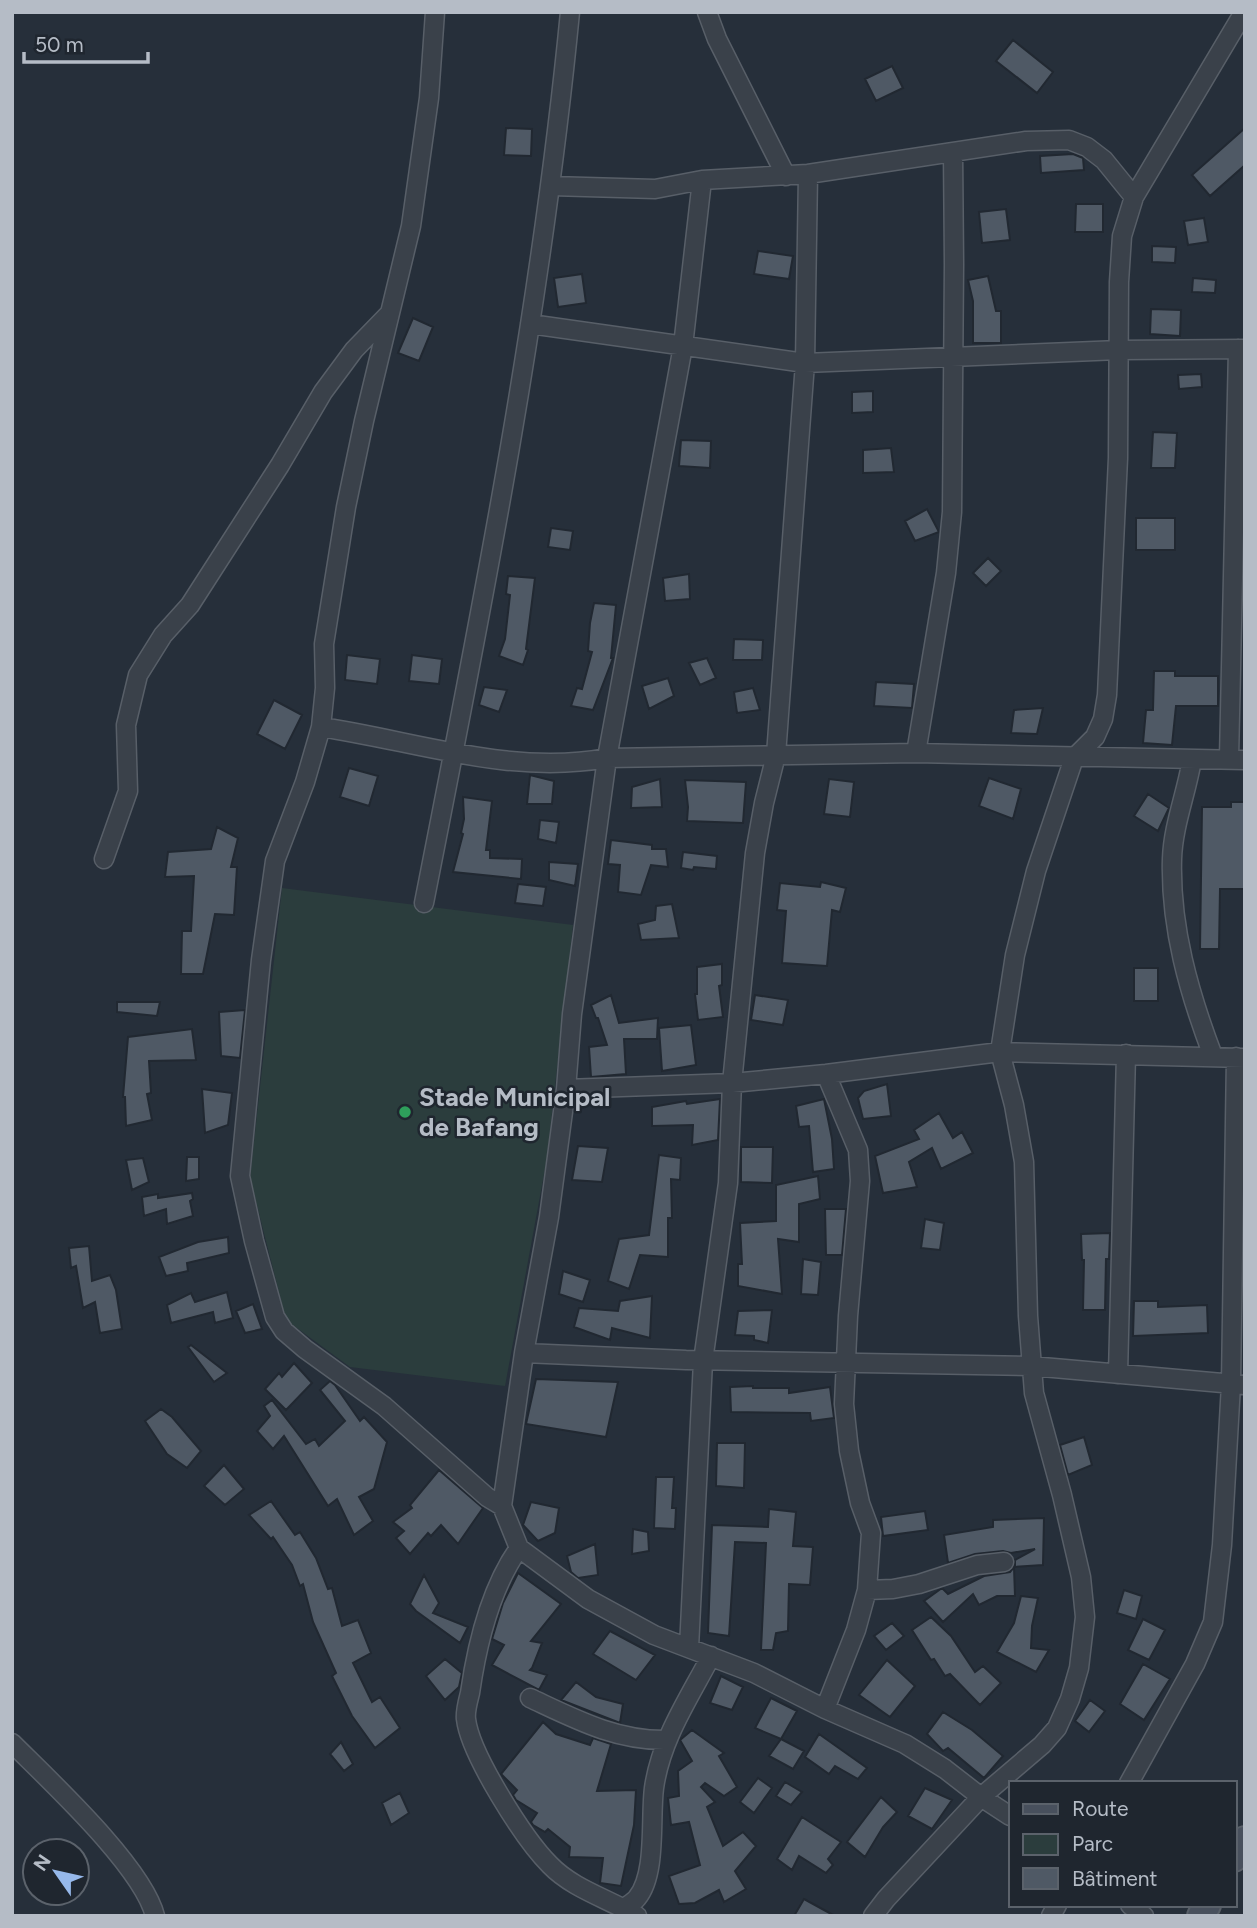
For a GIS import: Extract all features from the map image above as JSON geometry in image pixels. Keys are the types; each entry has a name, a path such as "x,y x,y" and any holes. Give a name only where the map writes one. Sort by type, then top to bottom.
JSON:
{"street":[{"path":"435,12 429,98 411,226 364,421 346,508 324,644 325,688 321,727 305,782 275,861 240,1176 275,1317 284,1331 384,1406 487,1497 502,1506"},
{"path":"424,903 530,324 551,186 570,12"},
{"path":"707,12 717,39 786,176"},
{"path":"873,1916 981,1797 1042,1745 1057,1728 1070,1699 1079,1668 1085,1617 1081,1577 1062,1494 1034,1393 1024,1162 1014,1105 1000,1052 1015,956 1036,871 1074,758 1095,737 1107,695 1118,458 1122,236 1134,197 1244,12"},
{"path":"551,186 655,188 702,180 808,174 1026,141 1069,140 1087,147 1104,160 1134,197"},
{"path":"916,753 946,573 952,512 953,152"},
{"path":"689,1648 703,1361 728,1183 733,1083 755,853 776,755 804,363 808,174"},
{"path":"702,180 683,346 607,758 572,1014 566,1090 549,1217 524,1353 502,1506 519,1548 588,1599 654,1635 754,1673 825,1709 905,1744 1009,1815"},
{"path":"104,859 128,791 126,725 138,675 163,635 190,605 323,392 354,350 390,312"},
{"path":"321,727 453,753 559,762 607,758 916,753 1237,760 1241,349 804,363 530,324"},
{"path":"1192,759 1172,858 1175,906 1180,952 1194,1005 1213,1056"},
{"path":"566,1090 733,1083 1000,1052 1240,1058 1238,1385 1213,1622 1195,1664 1130,1781"},
{"path":"1118,1374 1126,1054"},
{"path":"825,1709 856,1630 867,1590 871,1532 860,1503 849,1451 844,1404 848,1316 858,1221 858,1150 826,1074"},
{"path":"524,1353 703,1361 1031,1366 1238,1385"},
{"path":"519,1548 507,1566 478,1645 466,1717 473,1748 518,1824 550,1865 567,1879 630,1912 644,1884 654,1831 654,1790 660,1758 675,1721 711,1657"},
{"path":"867,1590 919,1584 977,1565 1004,1562"},
{"path":"530,1698 599,1730 646,1741 667,1740"},
{"path":"12,1743 113,1849 151,1900 155,1916"}],"green space":[{"name":"Stade Municipal de Bafang","path":"282,888 573,925 547,1158 505,1386 350,1367 286,1320 250,1178"}],"building":[{"path":"1013,40 1053,72 1037,93 996,61"},
{"path":"892,66 903,88 876,101 865,79"},
{"path":"506,128 532,129 531,156 504,155"},
{"path":"1245,128 1245,165 1210,196 1192,175"},
{"path":"1073,154 1083,158 1084,170 1041,173 1040,156"},
{"path":"1076,204 1103,204 1103,232 1075,232"},
{"path":"1006,209 1010,240 982,243 979,212"},
{"path":"1204,218 1208,242 1188,245 1184,221"},
{"path":"1152,246 1176,247 1175,263 1152,262"},
{"path":"758,251 793,256 789,279 754,274"},
{"path":"582,274 586,303 558,307 554,278"},
{"path":"988,276 996,311 1001,311 1001,343 973,343 973,301 968,280"},
{"path":"1193,278 1216,280 1215,293 1192,292"},
{"path":"1151,309 1181,310 1180,336 1150,334"},
{"path":"413,318 433,327 419,361 398,353"},
{"path":"1201,374 1202,387 1179,389 1178,375"},
{"path":"873,391 873,412 852,413 852,392"},
{"path":"1153,432 1177,433 1175,468 1151,468"},
{"path":"681,440 711,441 710,468 679,466"},
{"path":"891,448 894,472 863,473 863,450"},
{"path":"927,509 939,532 915,541 905,521"},
{"path":"1136,518 1175,518 1175,550 1136,550"},
{"path":"551,528 573,531 570,550 548,547"},
{"path":"988,558 1001,571 986,586 973,573"},
{"path":"689,574 690,599 665,601 663,578"},
{"path":"508,576 535,578 528,650 523,665 499,656 505,639 510,595 506,594"},
{"path":"594,603 616,605 613,658 593,710 571,706 577,688 582,689 592,652 588,651"},
{"path":"734,639 763,640 762,660 733,660"},
{"path":"347,655 380,659 377,684 345,680"},
{"path":"412,655 442,659 439,684 409,681"},
{"path":"707,658 716,678 700,685 689,663"},
{"path":"1154,671 1175,671 1175,676 1218,676 1218,706 1176,706 1172,745 1143,743 1146,710 1153,710"},
{"path":"668,678 674,696 649,709 642,686"},
{"path":"876,682 914,684 912,708 874,706"},
{"path":"484,687 507,690 499,712 479,705"},
{"path":"753,688 760,710 737,713 734,692"},
{"path":"274,700 302,715 285,749 257,734"},
{"path":"1043,708 1037,734 1011,733 1014,710"},
{"path":"349,768 378,776 369,806 340,797"},
{"path":"530,775 554,781 552,804 527,804"},
{"path":"989,778 1021,789 1013,819 979,806"},
{"path":"660,779 662,807 631,808 632,787"},
{"path":"829,779 854,782 850,817 824,814"},
{"path":"685,780 746,782 743,823 687,821"},
{"path":"1148,794 1169,808 1158,831 1134,816"},
{"path":"463,797 492,801 486,850 490,850 490,858 522,859 521,879 453,872 463,834"},
{"path":"1231,802 1245,802 1245,889 1220,889 1219,949 1200,949 1202,807 1231,807"},
{"path":"540,820 559,822 556,843 538,839"},
{"path":"217,827 238,838 231,867 237,867 234,915 215,914 203,974 181,974 182,931 191,931 194,876 165,877 168,852 211,849"},
{"path":"611,840 652,845 652,849 666,849 668,867 651,865 641,895 618,892 620,865 608,864"},
{"path":"683,852 717,856 716,869 681,868"},
{"path":"549,862 578,864 575,886 549,880"},
{"path":"821,882 846,888 840,912 832,910 827,966 782,963 786,911 777,910 780,883 820,887"},
{"path":"518,884 546,887 543,906 515,903"},
{"path":"672,904 679,938 641,940 638,924 655,920 656,906"},
{"path":"722,964 722,985 719,986 723,1017 698,1020 695,994 697,967"},
{"path":"1134,968 1158,968 1158,1001 1134,1001"},
{"path":"611,995 619,1023 658,1018 657,1039 624,1039 626,1074 591,1077 589,1047 607,1045 591,1005"},
{"path":"755,995 788,1000 783,1025 751,1020"},
{"path":"117,1002 160,1002 157,1016 117,1012"},
{"path":"245,1010 240,1058 221,1056 219,1012"},
{"path":"691,1025 696,1065 662,1071 659,1028"},
{"path":"192,1029 196,1060 149,1061 151,1093 147,1094 152,1120 126,1126 123,1097 128,1037"},
{"path":"887,1084 891,1116 863,1119 858,1098 864,1091"},
{"path":"202,1089 232,1093 228,1125 205,1133"},
{"path":"720,1099 718,1140 692,1145 693,1125 652,1126 652,1107"},
{"path":"824,1099 832,1139 834,1169 813,1172 809,1126 799,1127 796,1106"},
{"path":"939,1113 953,1138 962,1132 973,1153 941,1169 932,1148 909,1162 917,1187 883,1193 875,1156 919,1139 914,1130"},
{"path":"578,1146 608,1148 602,1182 572,1180"},
{"path":"741,1147 773,1147 772,1183 741,1182"},
{"path":"659,1155 681,1158 680,1180 671,1179 672,1218 668,1218 668,1257 640,1255 629,1289 608,1281 619,1239 649,1235"},
{"path":"187,1157 199,1157 199,1179 186,1181"},
{"path":"143,1158 149,1182 132,1190 126,1160"},
{"path":"818,1176 820,1199 799,1204 799,1242 778,1239 782,1294 738,1286 738,1264 742,1264 740,1223 776,1221 776,1185"},
{"path":"192,1193 193,1199 190,1201 193,1216 167,1224 166,1209 144,1216 142,1197 158,1194 158,1198"},
{"path":"825,1209 846,1209 842,1255 826,1255"},
{"path":"925,1219 944,1223 940,1250 921,1248"},
{"path":"1110,1233 1109,1259 1106,1259 1105,1310 1083,1310 1084,1260 1081,1234"},
{"path":"228,1237 229,1253 187,1263 188,1271 166,1276 159,1257 198,1242"},
{"path":"89,1246 92,1281 110,1275 116,1290 122,1329 100,1333 95,1302 83,1308 76,1266 71,1268 69,1248"},
{"path":"803,1259 821,1262 818,1295 801,1294"},
{"path":"563,1271 590,1280 583,1302 559,1294"},
{"path":"227,1292 233,1318 215,1323 213,1312 171,1323 167,1305 191,1293 195,1302"},
{"path":"652,1296 650,1338 612,1328 610,1340 574,1327 579,1308 618,1311 620,1301"},
{"path":"1134,1301 1158,1301 1158,1307 1207,1305 1208,1333 1133,1336"},
{"path":"253,1304 262,1329 245,1333 236,1311"},
{"path":"772,1310 768,1343 754,1340 754,1336 735,1335 738,1311"},
{"path":"191,1345 227,1373 214,1382 188,1347"},
{"path":"294,1363 312,1383 286,1410 265,1389 279,1373 282,1377"},
{"path":"536,1379 618,1382 606,1437 526,1424"},
{"path":"330,1381 360,1421 364,1417 387,1442 374,1489 359,1497 373,1521 354,1535 337,1499 328,1506 284,1436 273,1449 257,1431 270,1416 264,1406 272,1400 306,1444 315,1439 319,1446 345,1421 320,1390"},
{"path":"730,1387 789,1388 789,1393 830,1387 834,1418 811,1421 810,1413 731,1412"},
{"path":"161,1409 172,1417 201,1451 187,1468 167,1454 145,1421"},
{"path":"1084,1437 1092,1465 1068,1475 1060,1445"},
{"path":"717,1443 745,1443 744,1488 716,1486"},
{"path":"224,1465 244,1489 225,1505 204,1486"},
{"path":"439,1470 483,1508 458,1544 441,1525 431,1536 428,1533 410,1554 396,1538 404,1531 393,1522 412,1508 410,1505"},
{"path":"656,1477 674,1477 672,1508 676,1508 675,1529 654,1528"},
{"path":"271,1501 295,1535 300,1532 316,1558 328,1589 332,1588 342,1626 358,1620 371,1653 353,1663 372,1702 380,1697 400,1728 375,1748 352,1716 332,1676 336,1673 313,1622 303,1584 300,1586 292,1565 273,1537 271,1539 249,1515"},
{"path":"531,1502 559,1508 555,1533 538,1541 523,1525"},
{"path":"769,1509 796,1512 793,1546 813,1547 810,1585 789,1584 788,1631 776,1633 773,1650 761,1650 766,1543 735,1542 729,1636 708,1633 712,1525 768,1527"},
{"path":"925,1511 928,1530 883,1536 881,1517"},
{"path":"1044,1518 1043,1565 1014,1567 1015,1560 1035,1549 975,1554 948,1563 944,1535 993,1527 993,1520"},
{"path":"633,1529 648,1532 649,1551 632,1554"},
{"path":"595,1544 598,1575 578,1578 571,1572 567,1556"},
{"path":"1014,1567 1015,1596 997,1596 979,1605 973,1594 943,1622 924,1601 942,1588 948,1594 984,1576 1010,1572"},
{"path":"518,1573 561,1604 531,1641 542,1643 530,1670 547,1675 539,1690 492,1665 504,1645 492,1639 503,1603"},
{"path":"424,1575 439,1603 433,1613 468,1627 460,1643 410,1604"},
{"path":"1124,1590 1142,1596 1136,1619 1117,1613"},
{"path":"1021,1596 1038,1598 1031,1648 1049,1650 1036,1672 997,1652 1014,1623"},
{"path":"931,1617 951,1636 975,1672 983,1666 1001,1683 980,1705 950,1674 945,1676 912,1630"},
{"path":"1143,1619 1165,1630 1149,1660 1128,1650"},
{"path":"892,1623 904,1636 886,1650 874,1636"},
{"path":"610,1631 655,1655 636,1680 593,1654"},
{"path":"445,1659 462,1673 459,1687 445,1700 426,1676"},
{"path":"887,1660 915,1686 890,1717 859,1695"},
{"path":"1143,1664 1170,1679 1144,1720 1120,1704"},
{"path":"721,1676 743,1687 732,1710 710,1703"},
{"path":"576,1682 596,1697 623,1704 620,1723 561,1700"},
{"path":"771,1698 797,1711 781,1739 755,1728"},
{"path":"1090,1700 1105,1711 1089,1732 1075,1721"},
{"path":"943,1712 972,1730 1003,1756 984,1778 948,1748 943,1751 927,1734"},
{"path":"543,1722 556,1734 590,1745 593,1738 611,1744 597,1791 636,1790 634,1825 621,1886 600,1883 603,1858 569,1857 570,1847 548,1829 545,1832 533,1825 531,1822 537,1813 516,1800 513,1795 517,1790 501,1774"},
{"path":"692,1730 724,1753 719,1756 737,1787 724,1796 705,1783 701,1787 715,1802 707,1807 723,1846 743,1832 756,1846 735,1871 746,1889 724,1902 719,1890 695,1903 679,1904 669,1876 700,1865 689,1822 671,1825 668,1798 679,1796 678,1771 692,1761 680,1740"},
{"path":"819,1734 867,1768 858,1779 835,1766 829,1774 805,1757"},
{"path":"781,1739 804,1751 793,1769 769,1756"},
{"path":"341,1742 353,1764 344,1771 330,1754"},
{"path":"758,1778 772,1788 754,1813 740,1802"},
{"path":"785,1782 802,1792 791,1805 776,1796"},
{"path":"925,1788 952,1800 932,1829 908,1816"},
{"path":"400,1793 409,1813 391,1825 382,1803"},
{"path":"881,1797 897,1812 883,1827 865,1857 847,1842"},
{"path":"802,1817 841,1842 828,1859 833,1865 826,1873 799,1856 792,1870 777,1859"},
{"path":"804,1899 835,1916 794,1916"}],"place":[{"name":"Stade Municipal de Bafang","path":"405,1112"}]}
